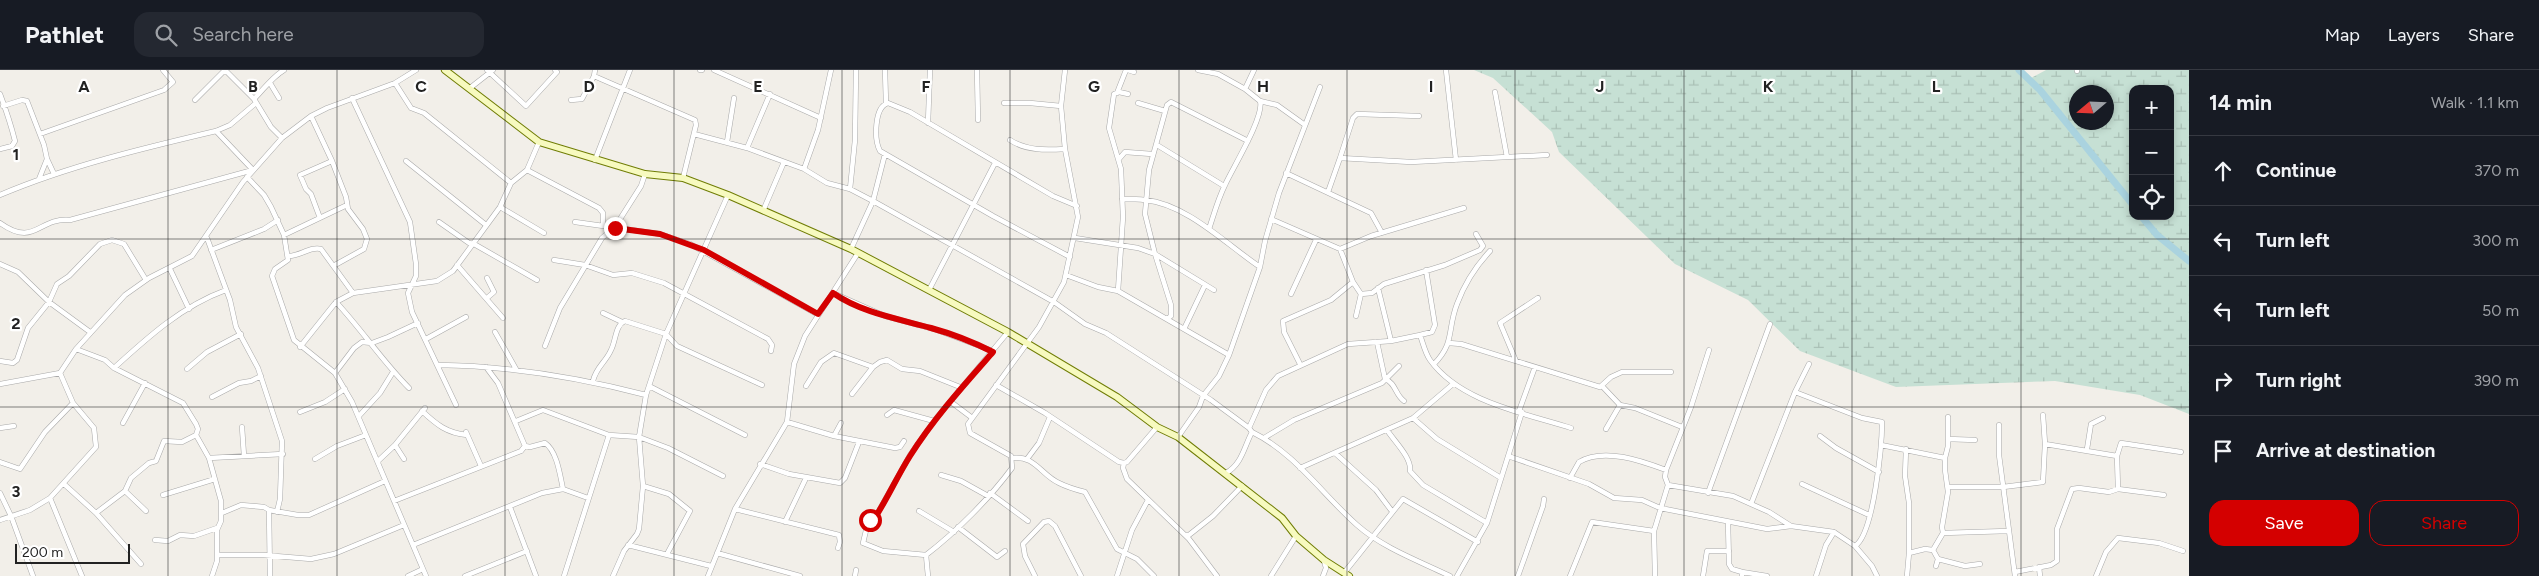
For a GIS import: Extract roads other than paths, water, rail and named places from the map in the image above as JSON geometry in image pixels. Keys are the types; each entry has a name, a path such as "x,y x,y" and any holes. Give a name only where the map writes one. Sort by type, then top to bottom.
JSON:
{"street":[{"path":"40,134 164,90 173,82 162,70"},
{"path":"195,100 225,70 255,101 271,127 282,138"},
{"path":"0,195 54,174 230,125 255,101 274,76 284,70"},
{"path":"0,384 60,373 76,348 124,295 146,280 192,256 207,238 247,177 282,138 311,116 352,98 395,83 416,70"},
{"path":"445,70 539,142 645,174 683,178 728,195 851,249 1008,332 1116,397 1157,427 1178,437 1282,518 1296,536 1324,560 1346,575 1391,510 1403,499 1478,542"},
{"path":"470,88 490,71 526,106 543,90 557,72 555,70"},
{"path":"570,100 582,99 594,76 595,70"},
{"path":"595,160 630,70"},
{"path":"714,70 821,118"},
{"path":"804,169 812,153 831,70"},
{"path":"850,189 855,140 856,70"},
{"path":"886,70 886,103 879,113 877,142 880,151 1070,257"},
{"path":"928,123 930,70"},
{"path":"977,70 978,120"},
{"path":"1065,70 1061,106 1065,149 1077,206 1075,238 1066,275 1054,302 996,385 971,417 967,427 970,433 1012,458 1026,459 1058,483 1085,492 1117,549 1137,559 1154,576"},
{"path":"1118,291 1122,244 1122,199 1119,159 1111,140 1109,128 1114,97 1127,70 1134,72"},
{"path":"1198,70 1218,74 1245,89 1260,101 1277,105 1305,125"},
{"path":"1245,89 1254,70"},
{"path":"1446,70 1456,160"},
{"path":"594,76 693,119 696,124 683,178"},
{"path":"270,83 279,98"},
{"path":"395,83 411,108 424,113 511,183"},
{"path":"1178,437 1199,407 1203,396 1219,376 1229,355 1260,267 1264,241 1286,173 1320,87"},
{"path":"1495,92 1507,156"},
{"path":"1116,93 1128,94"},
{"path":"747,148 770,94"},
{"path":"0,96 11,121 15,141 12,146 0,149"},
{"path":"352,98 410,222 416,276 409,299 418,323 439,364 456,405"},
{"path":"726,142 734,98"},
{"path":"3,106 26,100 54,174"},
{"path":"1210,229 1224,186 1248,141 1261,108 1260,101"},
{"path":"1167,319 1171,316 1172,310 1155,254 1146,214 1146,200 1152,154 1157,145 1167,105 1171,102 1248,141"},
{"path":"886,103 893,104 928,123 1053,196 1077,206"},
{"path":"1004,103 1038,103 1061,106"},
{"path":"1138,103 1165,111"},
{"path":"1328,192 1353,118 1357,114 1419,116"},
{"path":"311,116 332,161 351,214 366,235 366,246 335,265"},
{"path":"216,130 253,170"},
{"path":"694,134 747,148 804,169 827,183 850,189 1054,302 1085,324 1106,333 1264,438 1300,468 1373,538 1450,576"},
{"path":"1010,140 1019,146 1030,149 1065,149"},
{"path":"300,347 336,302 353,293 437,281 453,271 500,207 511,183 527,170 539,142"},
{"path":"1157,145 1224,186"},
{"path":"1119,159 1125,152 1152,154"},
{"path":"851,249 873,201 886,154"},
{"path":"1340,158 1391,162 1547,155"},
{"path":"39,179 46,164 46,156"},
{"path":"320,218 311,194 306,189 300,175 332,161"},
{"path":"406,161 486,225"},
{"path":"763,211 784,162"},
{"path":"930,290 995,163"},
{"path":"0,223 14,232 23,234 57,220 70,220 253,170"},
{"path":"527,170 599,208 603,213 603,226"},
{"path":"1286,173 1371,213 1382,233"},
{"path":"545,346 552,323 585,265 602,238 615,228 641,186 645,174"},
{"path":"247,177 264,195 284,235 289,256 285,263 272,272 272,276 294,340 300,347 320,359 335,373 345,389 359,416 426,576"},
{"path":"613,576 628,545 639,529 644,486 640,437 646,395 666,334 728,195"},
{"path":"1122,199 1146,200 1171,208 1210,229 1234,250 1260,267"},
{"path":"284,235 347,205"},
{"path":"500,207 544,233"},
{"path":"1271,219 1340,249 1382,233 1464,208"},
{"path":"211,250 264,229 278,220"},
{"path":"439,222 469,243 538,280"},
{"path":"575,222 660,234 704,250 818,314"},
{"path":"1361,294 1372,293 1384,284 1445,265 1482,249 1483,246 1476,234"},
{"path":"207,238 226,290 236,327 251,351 282,441 283,454 277,512"},
{"path":"1075,238 1122,244 1155,254 1214,290"},
{"path":"0,361 13,363 17,360 28,328 49,302 57,284 69,276 96,248 109,240 117,240 124,244 146,280"},
{"path":"1291,294 1316,240"},
{"path":"289,256 297,256 318,248 335,265 353,293"},
{"path":"1340,249 1353,282 1361,294 1356,316"},
{"path":"1434,364 1444,354 1449,343 1451,323 1457,303 1475,268 1490,251"},
{"path":"708,576 727,534 735,509 760,464 787,422 794,364 818,314 858,253"},
{"path":"554,260 585,265 613,275 632,273 664,283 768,339 772,345 771,351"},
{"path":"0,264 18,272 49,302 90,332"},
{"path":"457,265 487,298 502,318"},
{"path":"170,269 189,309"},
{"path":"1226,473 1235,468 1272,380 1300,364 1348,344 1391,341 1432,332 1435,325 1426,270"},
{"path":"1066,275 1098,287 1118,291 1229,355"},
{"path":"486,278 494,292 487,298"},
{"path":"1300,364 1284,332 1283,321 1326,303 1353,282"},
{"path":"1184,329 1205,285"},
{"path":"1378,288 1391,341"},
{"path":"114,368 165,323 209,296 226,290"},
{"path":"833,293 885,316 934,329 993,352"},
{"path":"1516,361 1500,323 1538,298"},
{"path":"336,302 372,343 393,372 410,388"},
{"path":"602,314 622,322 628,321 666,334 676,346 762,385"},
{"path":"426,339 466,317"},
{"path":"593,381 595,370 611,350 622,322"},
{"path":"335,373 354,348 362,342 372,343 418,323"},
{"path":"1708,492 1770,324"},
{"path":"495,332 516,369"},
{"path":"1008,332 993,352 960,387 951,402 934,421 910,455 876,516 868,522 863,543 883,551 926,555 954,532 989,495 1012,468 1012,458"},
{"path":"186,369 207,352 241,334"},
{"path":"1420,335 1429,358 1453,384 1465,392 1571,428"},
{"path":"1377,342 1385,379 1392,384 1400,399 1404,401"},
{"path":"1449,343 1461,344 1602,386 1620,405 1635,408 1682,427"},
{"path":"76,348 105,360 114,368 145,382 183,403 198,429 196,435 182,442 164,441 156,461 131,478 125,491 96,513"},
{"path":"1655,576 1654,531 1668,485 1665,477 1666,470 1709,350"},
{"path":"806,386 821,362 833,354 873,367"},
{"path":"852,394 873,367 887,360 902,369 920,371 960,387"},
{"path":"439,364 516,369 593,381 646,395"},
{"path":"1751,504 1795,392 1809,364"},
{"path":"1264,438 1294,420 1382,383 1399,366"},
{"path":"486,367 494,374 525,446"},
{"path":"1457,576 1478,542 1487,523 1535,367"},
{"path":"359,416 380,393 393,372"},
{"path":"1602,386 1612,377 1622,372 1671,372"},
{"path":"0,520 30,510 50,498 96,447 94,428 73,403 60,373"},
{"path":"212,397 239,383 251,381 261,376"},
{"path":"123,423 145,382"},
{"path":"1300,468 1413,418 1453,384"},
{"path":"996,385 1124,463"},
{"path":"649,386 745,435"},
{"path":"300,412 325,402 345,389"},
{"path":"1795,392 1862,418 1880,420 1882,422 1880,472 1869,515 1859,543 1856,546"},
{"path":"951,402 971,417"},
{"path":"0,462 20,469 45,432 73,403"},
{"path":"1606,429 1620,405"},
{"path":"378,461 395,445 424,410 442,429 467,433 481,466"},
{"path":"516,422 543,410 610,435 640,437 668,448 724,476"},
{"path":"887,415 894,410 934,421"},
{"path":"1948,487 2003,487 2043,482 2044,414"},
{"path":"1026,459 1039,443 1050,417"},
{"path":"1933,550 1943,533 1948,487 1945,458 1948,439 1948,417"},
{"path":"1413,418 1437,439 1501,478"},
{"path":"2087,450 2091,424 2103,418"},
{"path":"787,422 834,436 897,448 904,440"},
{"path":"834,436 841,422"},
{"path":"1999,425 2003,487 2015,574 2057,561 2057,529 2072,489 2109,492 2118,489 2164,495"},
{"path":"0,428 14,426"},
{"path":"242,427 244,456"},
{"path":"1124,463 1127,462 1157,427"},
{"path":"1387,430 1408,460 1413,476 1434,492 1487,523"},
{"path":"196,435 209,458 222,513 218,527 217,556 212,576"},
{"path":"315,459 337,446 366,435"},
{"path":"564,576 610,435"},
{"path":"1820,436 1836,448 1880,472"},
{"path":"1948,439 1975,440"},
{"path":"760,464 806,478 834,484 843,482 860,442"},
{"path":"394,501 520,450 525,446 530,447 542,443 548,444 558,467 563,489"},
{"path":"2118,489 2117,456 2121,443 2181,452"},
{"path":"2045,444 2117,456"},
{"path":"395,445 404,459"},
{"path":"1881,445 1945,458"},
{"path":"1906,449 1906,476 1910,503 1907,576"},
{"path":"1335,453 1376,490 1391,510"},
{"path":"209,458 283,454"},
{"path":"1508,456 1589,484 1614,498 1642,500 1660,508 1767,529 1791,526 1834,532 1856,546 1872,566 1876,576"},
{"path":"1570,478 1579,462 1602,456 1640,461 1666,470"},
{"path":"1124,463 1124,474 1185,535 1217,576"},
{"path":"941,475 961,481 989,495 1028,520"},
{"path":"785,522 806,478"},
{"path":"163,495 215,479"},
{"path":"222,513 241,505 264,507 277,512 309,515 385,481"},
{"path":"64,484 96,513 141,564"},
{"path":"1802,484 1869,515"},
{"path":"1668,485 1732,496 1791,526"},
{"path":"644,486 668,494 689,508 690,514 667,554"},
{"path":"1185,535 1189,535 1213,516 1242,486"},
{"path":"413,545 542,493 563,489 588,498"},
{"path":"125,491 146,512"},
{"path":"0,493 11,516 33,576"},
{"path":"50,498 82,576"},
{"path":"1518,576 1544,499"},
{"path":"1117,576 1123,552 1148,500"},
{"path":"510,507 536,576"},
{"path":"735,509 839,535 840,542 838,548"},
{"path":"268,510 270,576"},
{"path":"920,511 954,532"},
{"path":"1035,576 1024,556 1023,544 1044,522 1049,521 1055,526 1081,576"},
{"path":"1570,576 1592,522 1654,531"},
{"path":"1728,522 1729,564 1732,569 1742,574 1767,576"},
{"path":"217,556 269,556 312,559 327,556 404,525"},
{"path":"958,526 997,557 1005,551"},
{"path":"155,540 168,541 180,535 194,536 216,530 218,527"},
{"path":"1943,533 2008,531"},
{"path":"1816,576 1826,545 1834,532"},
{"path":"1271,576 1296,536"},
{"path":"2096,576 2106,552 2118,538 2159,543 2183,551"},
{"path":"628,545 711,566"},
{"path":"1909,553 1925,549 1933,550"},
{"path":"1933,550 1938,559 1936,566"},
{"path":"465,576 476,574 527,551"},
{"path":"1703,576 1707,551 1729,551"},
{"path":"717,553 800,576"},
{"path":"926,555 928,576"},
{"path":"1938,559 1965,566 1980,564"},
{"path":"1323,576 1326,568 1324,560"},
{"path":"2039,566 2040,576"},
{"path":"408,576 423,569"}],"waterway":[{"path":"2019,70 2040,90 2129,200"},
{"path":"2144,220 2157,235 2189,261"}]}
